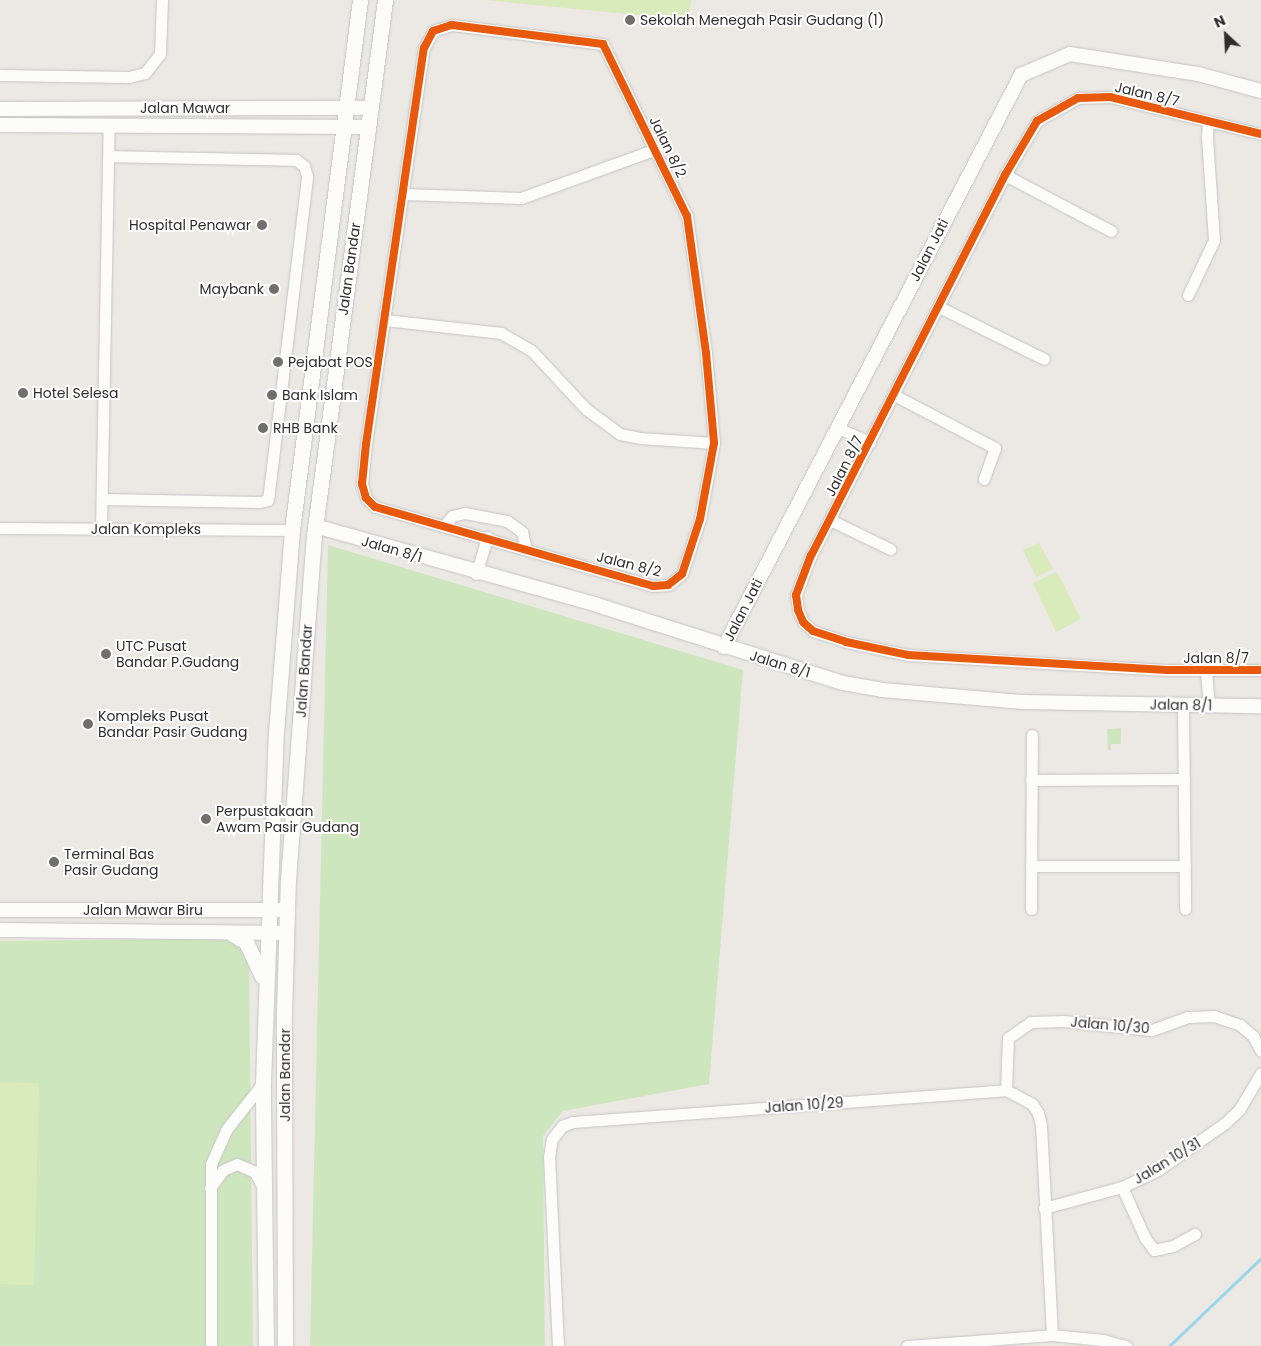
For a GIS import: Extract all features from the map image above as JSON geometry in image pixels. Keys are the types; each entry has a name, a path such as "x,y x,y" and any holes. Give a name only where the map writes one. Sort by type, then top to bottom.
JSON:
{"main road":[{"name":"Jalan Bandar","path":"266,1346 262,1082 276,733 292,530 360,0"},
{"name":"Jalan Bandar","path":"285,1346 286,933 315,526 384,0"},
{"path":"231,933 246,942 265,982"}],"street":[{"path":"0,75 129,77 145,73 160,54 162,0"},
{"name":"Jalan 8/2","path":"449,25 603,44 656,149 688,222 706,353 714,443 700,519 682,574 673,582 653,586 445,525 376,507 364,491 366,444 386,320 425,45 433,31 449,25"},
{"name":"Jalan Jati","path":"724,647 1023,73 1063,55 1074,54 1198,74 1261,91"},
{"name":"Jalan 8/7","path":"1261,134 1110,97 1078,98 1035,123 1005,175 830,520 797,591 798,610 803,622 816,632 846,642 908,655 1206,672 1261,670"},
{"name":"Jalan Mawar","path":"0,109 370,108"},
{"path":"1188,295 1214,240 1207,138 1208,121"},
{"name":"Jalan Mawar","path":"0,125 368,127"},
{"path":"101,528 109,126"},
{"path":"404,194 521,198 656,149"},
{"path":"102,499 260,502 268,500 307,176 304,166 296,160 108,156"},
{"path":"1005,175 1111,231"},
{"path":"939,307 1044,359"},
{"path":"386,320 502,333 531,350 586,409 620,434 640,438 714,443"},
{"path":"894,394 995,448 984,480"},
{"path":"838,428 870,442"},
{"path":"445,525 452,516 465,513 507,521 520,530 526,549"},
{"path":"830,520 890,549"},
{"name":"Jalan 8/1","path":"315,526 476,574 597,605 724,647 843,683 882,690 1023,702 1261,706"},
{"name":"Jalan Kompleks","path":"0,528 292,530"},
{"path":"476,574 487,538"},
{"path":"1206,672 1209,706"},
{"path":"1183,706 1185,909"},
{"path":"1031,910 1032,734"},
{"path":"1032,780 1184,779"},
{"path":"1031,866 1185,866"},
{"name":"Jalan Mawar Biru","path":"0,910 287,910"},
{"name":"Jalan Mawar Biru","path":"0,930 286,933"},
{"name":"Jalan 10/30","path":"1006,1090 1008,1038 1031,1022 1063,1021 1152,1030 1188,1017 1214,1016 1240,1025 1260,1045"},
{"name":"Jalan 10/31","path":"1044,1208 1122,1187 1158,1170 1225,1123 1239,1110 1261,1072"},
{"path":"211,1346 210,1188 216,1147 245,1102 262,1082"},
{"path":"1006,1090 1026,1099 1038,1113 1052,1336"},
{"name":"Jalan 10/29","path":"558,1346 548,1157 552,1139 562,1126 574,1122 1006,1090"},
{"path":"210,1188 223,1170 237,1164 255,1172 265,1192"},
{"path":"1122,1187 1144,1238 1154,1250 1173,1246 1195,1234"},
{"path":"907,1346 1052,1336 1104,1340 1126,1346"}],"green space":[{"path":"486,0 691,0 689,20"},
{"path":"1039,543 1053,569 1036,577 1023,550"},
{"path":"328,545 743,670 709,1084 563,1111 543,1136 545,1346 310,1346"},
{"path":"1057,572 1081,619 1056,632 1033,583"},
{"path":"1121,728 1121,744 1111,744 1111,750 1108,750 1107,729"},
{"path":"233,939 249,961 253,1346 0,1346 0,941"},
{"path":"0,1082 39,1083 34,1285 0,1284"}],"waterway":[{"path":"1169,1346 1261,1258"}],"cycle path":[{"path":"452,25 603,44 687,216 706,353 714,443 700,519 682,574 668,585 653,586 375,507 366,498 362,484 366,444 424,48 433,31 452,25"},
{"path":"1261,134 1110,97 1078,98 1037,121 1005,175 811,555 796,595 798,610 803,622 813,631 846,642 908,655 1167,670 1261,670"}],"place":[{"name":"Sekolah Menegah Pasir Gudang (1)","path":"630,20"},
{"name":"Hospital Penawar","path":"262,225"},
{"name":"Maybank","path":"274,289"},
{"name":"Pejabat POS","path":"278,362"},
{"name":"Hotel Selesa","path":"23,393"},
{"name":"Bank Islam","path":"272,395"},
{"name":"RHB Bank","path":"263,428"},
{"name":"UTC Pusat Bandar P.Gudang","path":"106,654"},
{"name":"Kompleks Pusat Bandar Pasir Gudang","path":"88,724"},
{"name":"Perpustakaan Awam Pasir Gudang","path":"206,819"},
{"name":"Terminal Bas Pasir Gudang","path":"54,862"}]}
